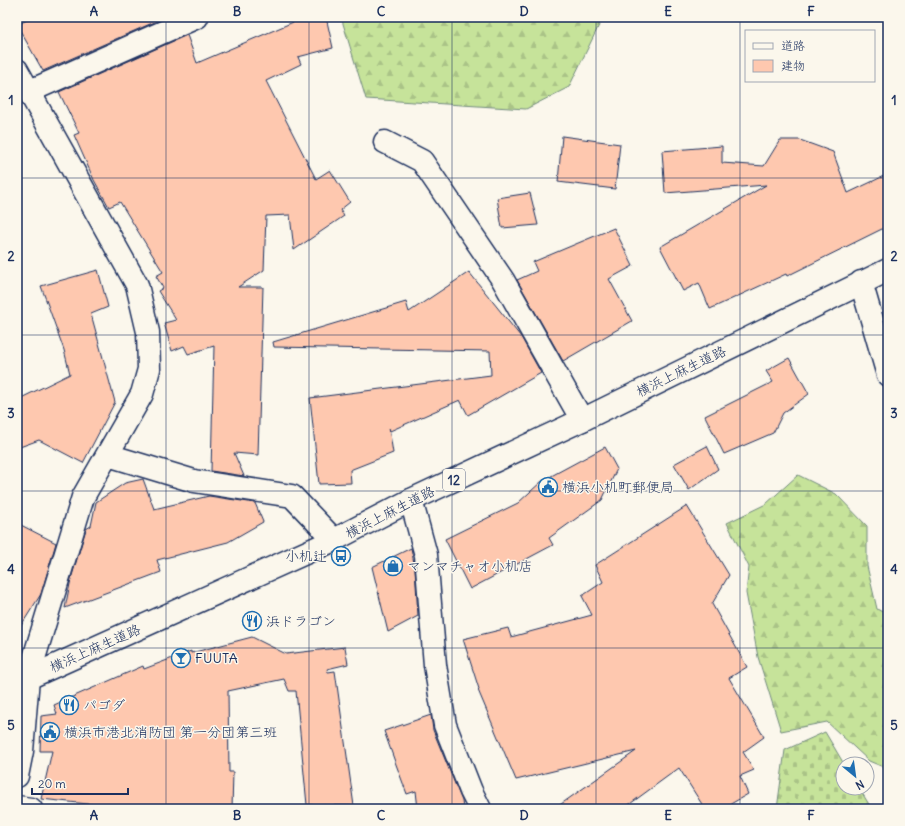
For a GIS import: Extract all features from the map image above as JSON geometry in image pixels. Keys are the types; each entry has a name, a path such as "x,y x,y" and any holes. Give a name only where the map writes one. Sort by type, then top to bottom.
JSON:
{"street":[{"path":"30,92 197,17"},
{"path":"17,70 137,286 148,332 149,369 142,394 83,497 22,681 22,751 17,776"},
{"path":"385,142 422,161 503,280 582,420"},
{"name":"横浜上麻生道路","path":"22,681 334,540 411,500 582,420 888,270"},
{"path":"861,282 888,375"},
{"path":"108,455 194,481 292,496 334,540"},
{"path":"411,500 426,555 435,665 445,725 471,791 480,809"},
{"path":"17,807 31,809"}],"green space":[{"path":"341,17 603,17 569,87 526,109 366,99"},
{"path":"798,475 836,494 867,526 867,566 877,609 888,615 888,769 875,764 875,756 864,756 827,722 781,731 758,657 746,593 749,567 727,523 766,504"},
{"path":"825,732 839,756 835,756 835,796 864,796 870,806 866,809 777,809 785,750"}],"building":[{"path":"33,17 166,17 43,71 17,25"},
{"path":"305,17 326,17 333,48 298,57 301,64 266,81 316,179 330,170 350,202 340,210 344,216 294,250 290,215 266,216 264,270 238,287 263,287 258,455 234,453 244,476 211,471 214,346 188,354 184,346 172,351 164,323 176,320 158,291 163,288 156,276 163,272 120,202 109,207 94,180 74,135 79,133 59,92 187,35 197,63"},
{"path":"562,136 620,144 615,189 558,182"},
{"path":"780,140 800,140 833,152 848,193 888,174 888,226 787,276 786,274 710,309 699,283 683,291 660,247 766,185 665,193 662,151 722,146 722,163 764,166"},
{"path":"530,193 538,225 502,228 497,198"},
{"path":"614,228 633,266 609,279 632,321 563,361 517,280 537,271 533,262"},
{"path":"98,270 108,307 91,314 115,402 83,463 39,440 17,448 17,400 70,374 64,350 41,286"},
{"path":"469,272 521,337 541,373 468,415 460,400 390,431 389,428 393,453 350,470 351,483 319,484 310,398 491,375 490,351 274,347 273,342 406,302 409,312"},
{"path":"789,358 809,394 783,413 773,433 724,454 705,416 773,382 766,371"},
{"path":"707,446 718,469 689,490 674,464"},
{"path":"605,447 617,469 602,500 549,538 553,545 470,589 445,539 518,503 542,481"},
{"path":"143,479 154,509 209,496 255,503 263,522 228,542 157,560 161,572 65,608 71,579 86,529 91,526 96,502 125,483"},
{"path":"687,506 729,575 712,604 747,667 729,678 764,737 743,752 754,770 740,776 748,794 722,809 705,809 679,768 623,809 554,809 636,751 516,780 478,690 479,689 463,639 508,628 511,637 592,615 582,596 603,582 595,565"},
{"path":"17,523 56,543 41,594 17,632"},
{"path":"411,548 415,568 418,616 388,632 372,567"},
{"path":"252,637 286,654 345,647 348,664 327,669 328,672 335,671 354,806 307,805 296,691 289,691 284,679 228,691 229,772 233,772 232,809 135,809 41,799 52,751 40,751 41,716 57,714 54,705 143,666 144,669 191,651 191,653"},
{"path":"431,715 433,730 462,801 463,809 418,809 416,791 407,794 384,731"}],"place":[{"name":"横浜小机町郵便局","path":"548,487"},
{"name":"小机辻","path":"341,556"},
{"name":"マンマチャオ小机店","path":"393,566"},
{"name":"浜ドラゴン","path":"252,621"},
{"name":"FUUTA","path":"181,658"},
{"name":"パゴダ","path":"69,705"},
{"name":"横浜市港北消防団 第一分団第三班","path":"50,732"}]}
